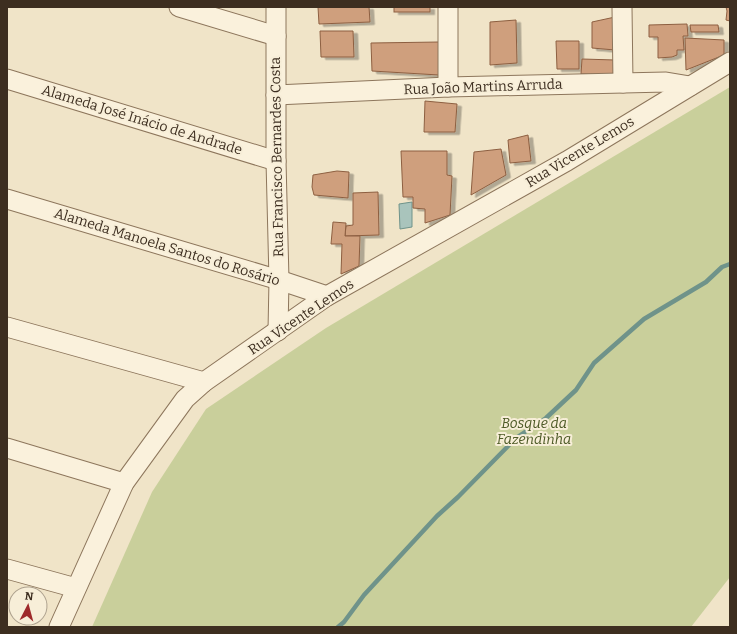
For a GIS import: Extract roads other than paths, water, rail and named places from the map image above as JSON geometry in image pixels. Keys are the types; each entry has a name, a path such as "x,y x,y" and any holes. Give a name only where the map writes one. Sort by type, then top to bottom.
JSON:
{"street":[{"path":"179,7 276,36"},
{"name":"Rua Francisco Bernardes Costa","path":"276,7 276,161 279,280 278,331"},
{"path":"448,7 448,87"},
{"path":"622,7 623,83"},
{"name":"Rua Vicente Lemos","path":"59,627 124,483 185,399 204,382 327,296 567,161 730,62"},
{"name":"Alameda José Inácio de Andrade","path":"7,79 276,161"},
{"name":"Rua João Martins Arruda","path":"276,95 448,87 666,82 690,86"},
{"name":"Alameda Manoela Santos do Rosário","path":"7,199 279,280 327,296"},
{"path":"7,327 204,382"},
{"path":"7,448 124,483"},
{"path":"7,569 76,588"}],"water":[{"path":"412,202 412,227 400,229 399,204"}],"waterway":[{"path":"338,627 344,622 364,595 437,516 458,497 516,438 546,418 576,390 594,363 644,319 706,282 722,267 730,264"}],"park label":[{"name":"Bosque da Fazendinha","path":"534,432"}]}
